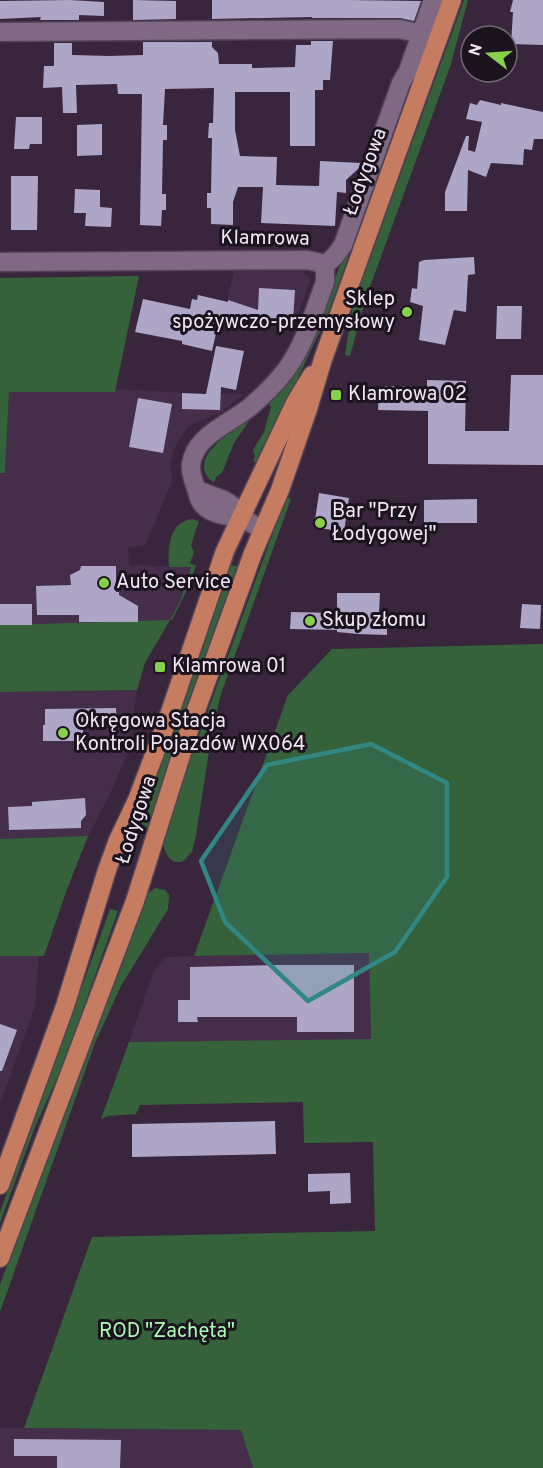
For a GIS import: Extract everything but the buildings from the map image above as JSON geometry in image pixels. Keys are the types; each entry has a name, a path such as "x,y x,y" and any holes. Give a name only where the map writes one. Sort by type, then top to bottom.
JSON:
{"main road":[{"name":"Łodygowa","path":"0,1258 38,1153 116,954 190,727 262,530 280,490 323,359 452,0"},
{"name":"Łodygowa","path":"0,1185 65,1006 111,859 138,800 197,638 225,551 295,403 323,359"}],"street":[{"path":"324,266 343,245 433,0"},
{"path":"0,32 400,29 421,34"},
{"name":"Klamrowa","path":"0,262 307,260 316,261 324,266 325,282 294,358 262,397 202,441 191,463 192,476 200,500 210,510 229,517 240,516 262,530"}],"highlighted area":[{"path":"371,744 447,783 447,877 395,952 308,1001 225,922 201,861 267,765"}],"shaded area":[{"path":"300,270 311,279 296,320 224,316 234,271"},
{"path":"115,389 244,394 221,412 188,426 176,444 170,462 172,482 145,545 128,548 129,565 192,567 181,599 170,620 0,625 0,473 5,473 9,392 114,392"},
{"path":"137,690 128,751 111,792 88,836 0,839 0,692"},
{"path":"369,953 371,1040 129,1042 154,970 165,957"},
{"path":"39,955 35,1006 0,1104 0,956"},
{"path":"0,1428 241,1430 253,1468 0,1468"}],"green space":[{"path":"464,0 468,0 462,24 459,24 459,34 451,64 366,298 350,356 345,355 353,305"},
{"path":"411,84 326,319 257,463 253,461 255,456 253,450 264,432 271,407 268,403 292,374 310,341"},
{"path":"139,276 115,392 9,392 5,473 0,473 0,278"},
{"path":"251,418 234,443 222,473 216,477 214,483 206,474 204,465 207,455 223,438"},
{"path":"286,497 291,499 221,694 213,726 192,852 182,862 174,862 165,850 163,834"},
{"path":"192,519 199,521 191,545 194,552 190,563 196,566 187,590 170,620 181,599 191,567 169,567 171,537 178,526"},
{"path":"228,565 237,566 181,724 148,828 140,823 206,639"},
{"path":"170,620 145,663 137,690 0,692 0,625"},
{"name":"ROD \"Zachęta\"","path":"543,644 543,1468 253,1468 241,1430 24,1428 92,1237 375,1231 373,1142 304,1143 303,1102 140,1105 136,1114 108,1116 101,1119 129,1042 371,1039 369,953 194,956 288,695 332,649"},
{"path":"88,836 44,956 0,956 0,839"},
{"path":"155,888 165,890 169,895 168,909 121,986 95,1043 0,1312 0,1285 89,1039 117,977 147,894"},
{"path":"110,909 118,911 63,1065 35,1127 0,1223 0,1212"}],"place":[{"name":"Sklep spożywczo-przemysłowy","path":"407,312"},
{"name":"Klamrowa 02","path":"336,395"},
{"name":"Bar \"Przy Łodygowej\"","path":"320,523"},
{"name":"Auto Service","path":"104,583"},
{"name":"Skup złomu","path":"310,621"},
{"name":"Klamrowa 01","path":"160,667"},
{"name":"Okręgowa Stacja Kontroli Pojazdów WX064","path":"63,733"}]}
